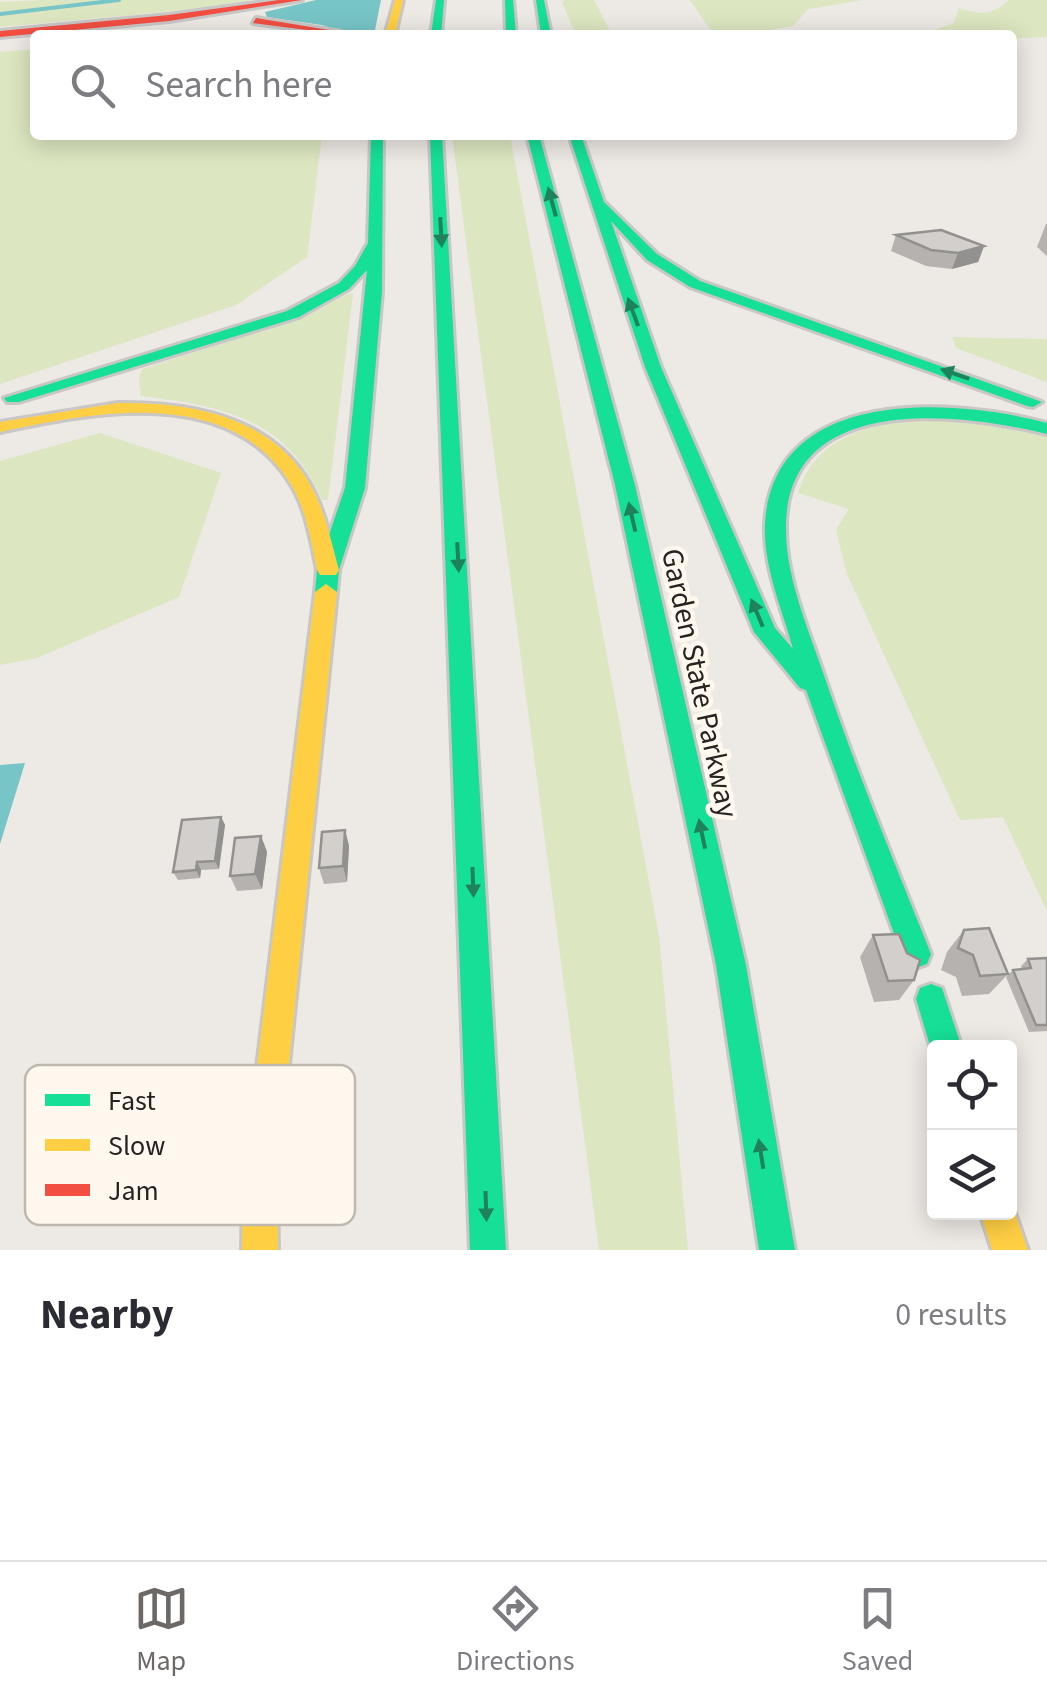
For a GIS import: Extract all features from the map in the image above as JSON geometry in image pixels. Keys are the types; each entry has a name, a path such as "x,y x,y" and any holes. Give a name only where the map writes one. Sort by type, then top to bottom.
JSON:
{"highway":[{"path":"42,30 298,0"},
{"path":"391,30 399,0"},
{"path":"437,30 440,0"},
{"path":"509,0 511,30"},
{"path":"541,2 545,30"},
{"path":"138,30 232,21 296,24 321,30"},
{"path":"0,34 30,31"},
{"path":"0,43 30,40"},
{"path":"273,1065 328,570 355,488 374,292 377,140"},
{"path":"436,140 488,1250"},
{"name":"Garden State Parkway","path":"535,140 625,485 727,946 777,1250"},
{"path":"577,140 653,367 766,632 815,690"},
{"path":"594,194 652,258 695,284 1047,407"},
{"path":"0,402 227,336 322,302 361,268 375,243"},
{"path":"0,427 59,413 132,406 188,412 240,428 276,452 296,476 312,510 328,570"},
{"path":"916,954 815,690 777,552 777,512 783,484 800,452 851,425 921,412 980,413 1047,428"},
{"path":"930,998 943,1040"},
{"path":"1001,1220 1010,1250"}],"green space":[{"path":"252,0 208,8 0,27 0,2"},
{"path":"594,0 609,30 574,30 562,2"},
{"path":"690,0 863,0 808,9 793,26 711,30"},
{"path":"1009,0 1047,0 1047,37 1017,41 1017,30 935,30 954,23 959,8 986,13"},
{"path":"30,49 30,140 321,140 307,257 236,305 0,384 0,52"},
{"path":"453,140 511,140 659,936 688,1250 599,1250"},
{"path":"353,294 328,500 322,500 290,451 249,421 199,405 141,396 142,369 304,317"},
{"path":"952,337 1047,339 1047,382 956,348"},
{"path":"937,417 1047,435 1047,911 1003,817 960,820 847,574 836,530 849,509 798,493 807,472 835,443 873,427"},
{"path":"100,433 221,473 179,597 37,658 0,665 0,461"}],"water":[{"path":"316,0 381,0 375,30 338,30 267,17 265,12"},
{"path":"25,763 0,844 0,765"}],"building":[{"path":"941,230 984,246 958,253 931,250 896,235"},
{"path":"221,817 215,861 197,862 196,870 173,872 182,820"},
{"path":"345,830 343,866 319,868 322,832"},
{"path":"261,836 255,874 230,876 235,838"},
{"path":"989,928 1008,974 980,976 973,955 958,948 964,930"},
{"path":"899,934 907,953 920,960 914,980 888,981 873,935"},
{"path":"1047,958 1047,1025 1036,1025 1013,970 1031,968 1028,959"}],"waterway":[{"path":"0,14 119,0"}],"traffic: fast":[{"path":"437,30 440,0"},
{"path":"509,0 511,30"},
{"path":"540,0 545,30"},
{"path":"326,592 328,570 355,488 374,292 377,140"},
{"path":"436,140 488,1250"},
{"path":"534,140 625,485 731,965 777,1250"},
{"path":"577,140 653,367 765,632 808,682"},
{"path":"604,206 652,257 695,284 1033,402"},
{"path":"13,398 293,314 344,286 361,268 375,243"},
{"path":"916,954 812,674 777,553 776,511 788,472 801,453 819,439 861,422 908,413 954,412 1047,429"},
{"path":"931,999 944,1040"}],"traffic: slow":[{"path":"391,30 399,0"},
{"path":"0,427 118,408 198,413 234,425 267,445 295,475 312,509 328,570"},
{"path":"273,1065 326,592"},
{"path":"1001,1220 1010,1250"},
{"path":"260,1225 260,1250"}],"traffic: jam":[{"path":"42,30 298,0"},
{"path":"256,21 311,30"},
{"path":"0,34 30,31"}]}
